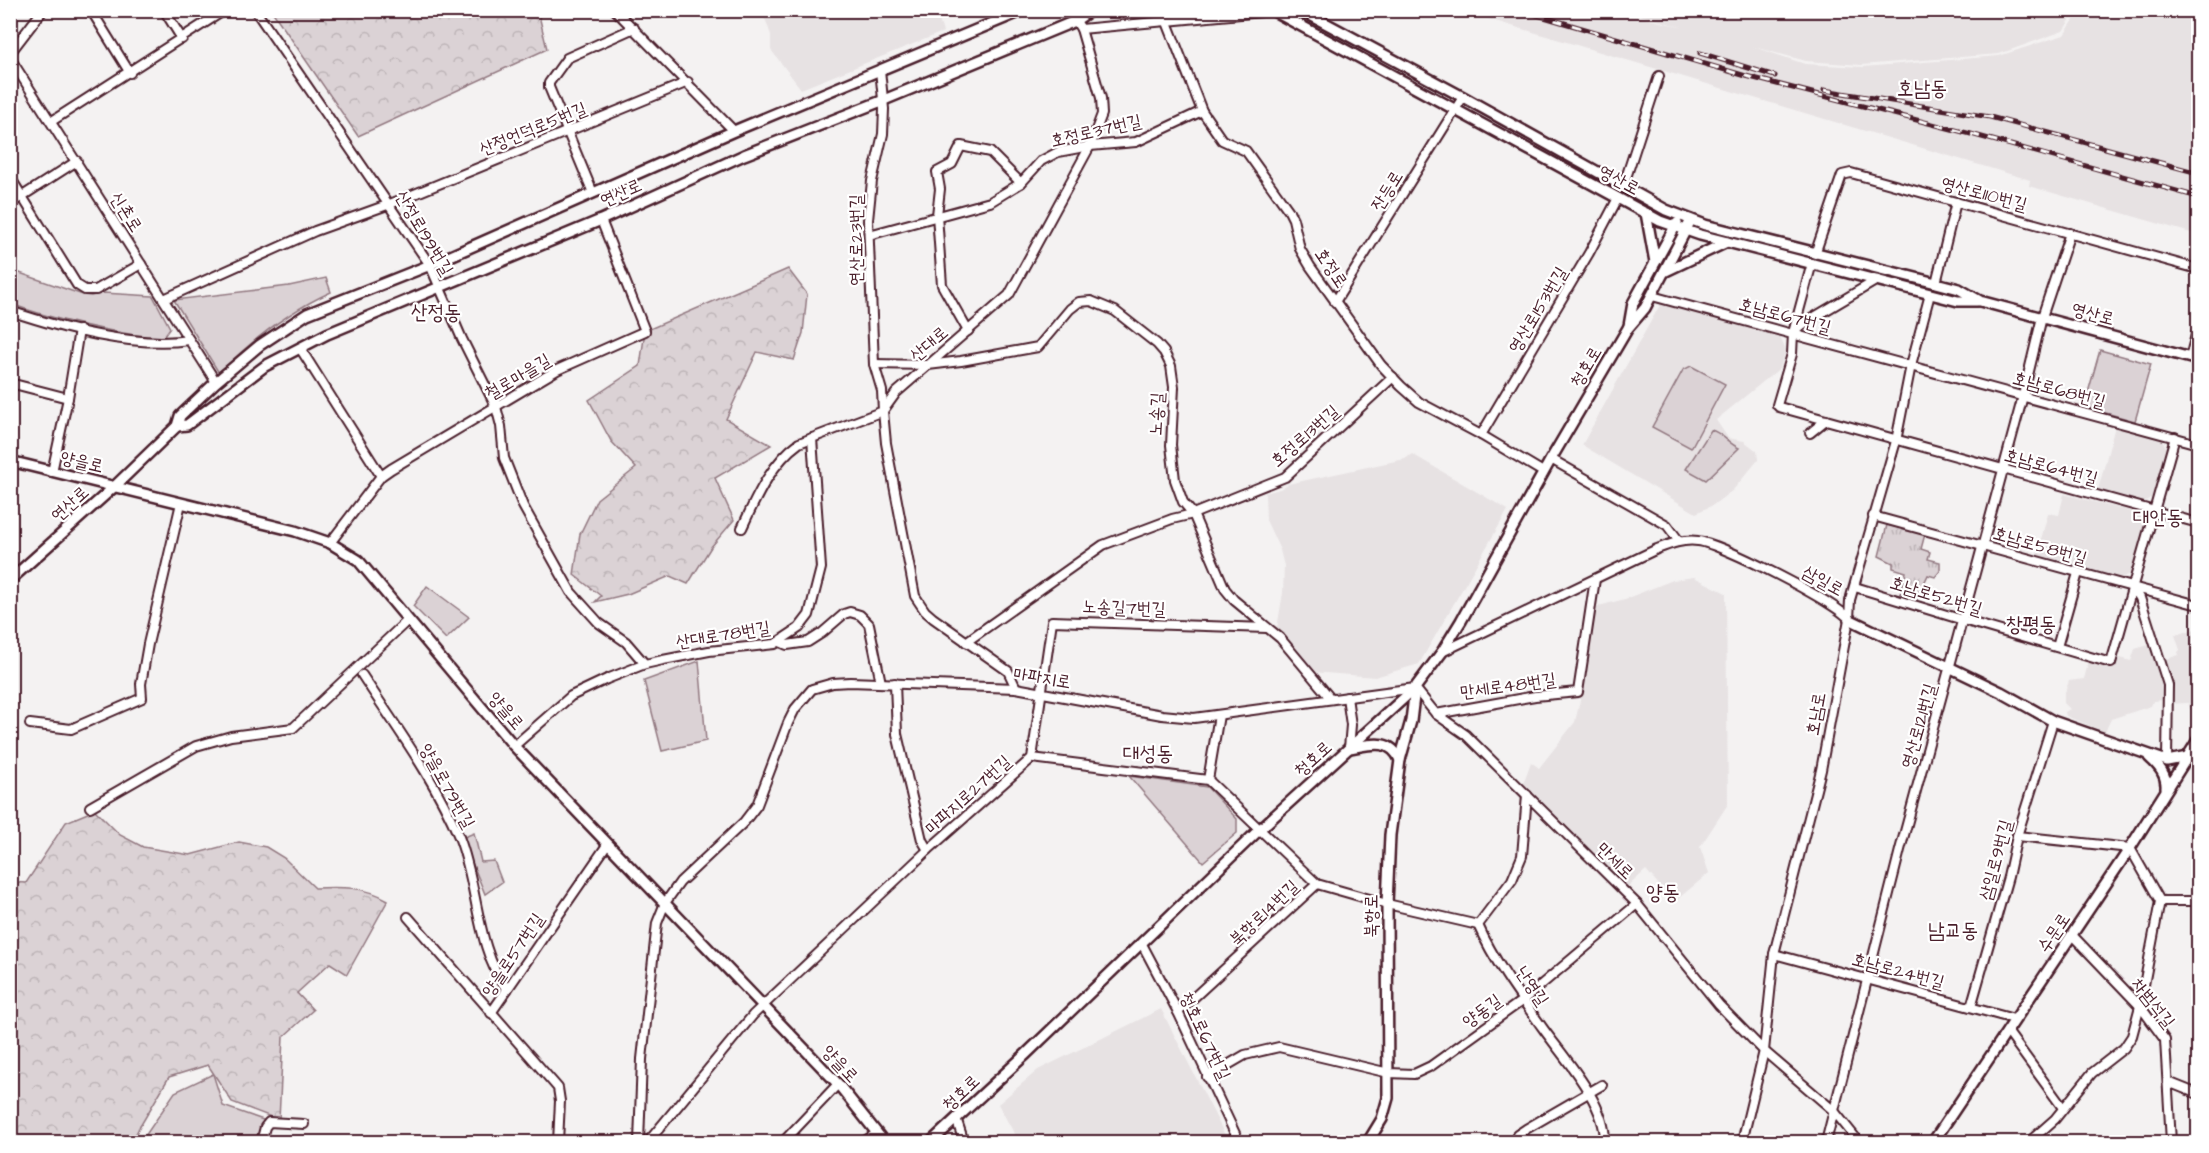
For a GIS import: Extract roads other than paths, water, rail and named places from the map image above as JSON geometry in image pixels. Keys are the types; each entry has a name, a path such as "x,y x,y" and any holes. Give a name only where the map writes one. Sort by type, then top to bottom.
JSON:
{"street":[{"path":"10,55 43,10"},
{"path":"91,10 130,73"},
{"path":"164,10 182,39"},
{"path":"52,121 225,10"},
{"name":"산정로199번길","path":"255,10 430,265 462,339 496,407 501,426 504,458 523,506 571,592 599,623 626,642 645,664"},
{"path":"615,10 734,131"},
{"name":"연산로","path":"10,580 114,487 177,426 180,416 216,382 260,345 307,314 430,265 734,131 1024,10"},
{"name":"산대로","path":"883,411 896,393 1009,295 1090,146 1102,114 1101,98 1078,25 1069,10"},
{"name":"연산로","path":"177,426 187,425 265,366 327,334 601,220 744,155 1078,25 1091,10"},
{"name":"영산로","path":"1301,10 1623,187 1681,216 1877,280 1958,301 1980,301"},
{"path":"1078,25 1167,22 1272,11"},
{"name":"영산로","path":"1272,11 1646,213 1686,230 1727,242 1936,283 1959,290 1980,301 2194,359"},
{"name":"호정로","path":"1167,22 1202,111 1222,140 1246,151 1289,211 1300,249 1381,365 1419,402 1543,472"},
{"path":"593,194 549,83 567,58 634,28"},
{"name":"신촌로","path":"10,55 216,382"},
{"name":"연산로23번길","path":"880,70 884,100 883,134 870,194 869,235 874,364 882,391 883,411"},
{"path":"1623,187 1659,76"},
{"name":"산정언덕로5번길","path":"164,299 315,231 390,204 688,82"},
{"name":"잔등로","path":"1335,302 1463,97"},
{"name":"호정로37번길","path":"869,235 990,202 1021,183 1041,160 1059,152 1136,141 1202,111"},
{"path":"968,332 942,285 937,215 940,189 937,172 952,164 960,146 990,152 1021,183"},
{"path":"10,204 77,161"},
{"name":"영산로110번길","path":"1814,259 1842,175 1856,174 2199,269"},
{"path":"10,177 77,285 85,290 96,290 141,264"},
{"name":"영산로153번길","path":"1481,435 1589,253 1618,198"},
{"path":"1936,283 1956,202"},
{"path":"1646,213 1655,262"},
{"name":"청호로","path":"1628,328 1632,303 1681,216"},
{"name":"철로마을길","path":"330,543 381,476 557,370 645,331 601,220"},
{"name":"청호로","path":"931,1143 957,1121 1259,830 1415,688 1442,652 1543,472 1628,328 1645,308 1691,220"},
{"name":"영산로121번길","path":"1826,1143 1867,978 1984,546 2042,317 2070,232"},
{"path":"1664,272 1727,242"},
{"path":"1793,333 1814,259"},
{"path":"1793,333 1806,322 1877,280"},
{"name":"호남로","path":"1742,1143 1764,1051 1774,954 1821,770 1849,619 1850,600 1896,441 1911,365 1930,294"},
{"name":"호남로67번길","path":"1652,296 1911,365"},
{"name":"노송길","path":"874,364 928,365 1038,348 1070,309 1079,303 1092,301 1115,311 1158,344 1171,366 1174,387 1171,429 1173,465 1182,502 1193,514 1225,589 1234,600 1280,638 1330,699"},
{"path":"10,311 79,330 160,342 189,340"},
{"path":"2194,359 2199,327"},
{"path":"52,472 68,398 79,330"},
{"name":"호남로64번길","path":"1793,333 1792,354 1779,407 2199,523"},
{"path":"300,348 381,476"},
{"name":"호남로68번길","path":"1911,365 2199,444"},
{"name":"호정로13번길","path":"966,642 1103,545 1172,519 1193,514 1285,477 1393,377"},
{"path":"10,383 68,398"},
{"path":"742,528 764,485 782,458 799,443 883,411 886,443 915,596 925,611 1008,671 1016,688"},
{"path":"1810,433 1826,420"},
{"name":"산대로78번길","path":"514,746 571,696 607,679 645,664 709,651 780,642 799,628 809,615 821,568 812,438"},
{"path":"2167,761 2168,685 2140,598 2133,587 2175,438"},
{"path":"1551,459 1668,525 1679,542"},
{"name":"양을로","path":"10,461 295,531 330,543 358,560 514,746 838,1084 884,1143"},
{"path":"30,724 71,729 142,698 141,684 148,644 181,503"},
{"name":"호남로58번길","path":"1873,516 2199,605"},
{"name":"삼일로","path":"1442,652 1657,549 1679,542 1697,541 1728,551 1819,596 1841,610 1849,619 1951,667 2053,721 2167,761 2199,755"},
{"path":"2057,647 2078,573"},
{"name":"만세로48번길","path":"1436,714 1534,696 1578,692 1595,579"},
{"name":"호남로52번길","path":"1855,586 2111,663 2133,587"},
{"path":"780,642 787,645 808,642 815,639 844,614 850,612 860,615 869,624 881,682"},
{"path":"90,807 196,746 231,736 293,728 408,620"},
{"name":"노송길7번길","path":"1041,693 1052,621 1267,628"},
{"name":"양을로79번길","path":"362,675 437,791 453,823 470,873 487,948 507,990"},
{"name":"마파지로","path":"639,1143 642,1059 654,934 665,903 680,882 744,822 760,800 795,709 806,695 821,685 881,682 1016,688 1162,715 1194,718 1415,688"},
{"path":"895,683 897,734 922,840 928,850"},
{"name":"만세로","path":"1415,688 1436,714 1466,735 1637,904 1719,1005 1764,1051 1834,1111 1859,1143"},
{"name":"북항로","path":"1368,1143 1385,1110 1388,1098 1387,904 1390,836 1400,760 1412,721 1415,688"},
{"name":"마파지로27번길","path":"648,1143 762,1006 928,850 1032,758 1041,693"},
{"path":"1347,697 1351,724 1349,748 1372,744 1387,745 1396,751 1400,760"},
{"path":"1208,780 1219,715"},
{"name":"삼일로9번길","path":"1971,1007 2008,877 2017,836 2053,721"},
{"name":"수문로","path":"1933,1143 2130,848 2199,740"},
{"path":"2145,753 2160,767 2166,781 2165,790"},
{"path":"1032,758 1208,780 1317,884"},
{"path":"1387,904 1478,926 1512,880 1522,856 1527,795"},
{"path":"2017,836 2130,848 2160,901 2140,1006 2129,1042 2092,1073 2063,1108 2029,1143"},
{"name":"양을로57번길","path":"558,1143 560,1101 558,1088 491,1013 607,845"},
{"name":"북항로14번길","path":"1178,1012 1317,884 1387,904"},
{"path":"2160,901 2199,901"},
{"name":"양동길","path":"1207,1077 1245,1055 1279,1047 1389,1073 1414,1074 1423,1071 1523,1000 1637,904"},
{"path":"408,917 491,1013"},
{"name":"난영길","path":"1478,926 1523,1000 1589,1093 1603,1123 1605,1143"},
{"name":"차범석길","path":"2072,935 2140,1006 2164,1040 2171,1143"},
{"name":"청호로67번길","path":"1142,944 1178,1012 1239,1143"},
{"name":"호남로24번길","path":"1774,954 2014,1019"},
{"path":"2007,1031 2063,1108"},
{"path":"2168,1082 2199,1094"},
{"path":"783,1143 838,1084"},
{"path":"1516,1143 1517,1135 1602,1085"},
{"path":"957,1121 964,1143"},
{"path":"261,1143 269,1122 304,1124"},
{"path":"863,1143 877,1132"}],"railway":[{"path":"1520,10 1746,76 1971,134 2198,197"},
{"path":"1700,53 1775,76"},
{"path":"1824,90 1990,117 2198,173"}],"district":[{"name":"호남동","path":"1922,88"},
{"name":"산정동","path":"436,312"},
{"name":"대안동","path":"2158,517"},
{"name":"창평동","path":"2031,624"},
{"name":"대성동","path":"1148,753"},
{"name":"양동","path":"1663,892"},
{"name":"남교동","path":"1953,930"}]}
